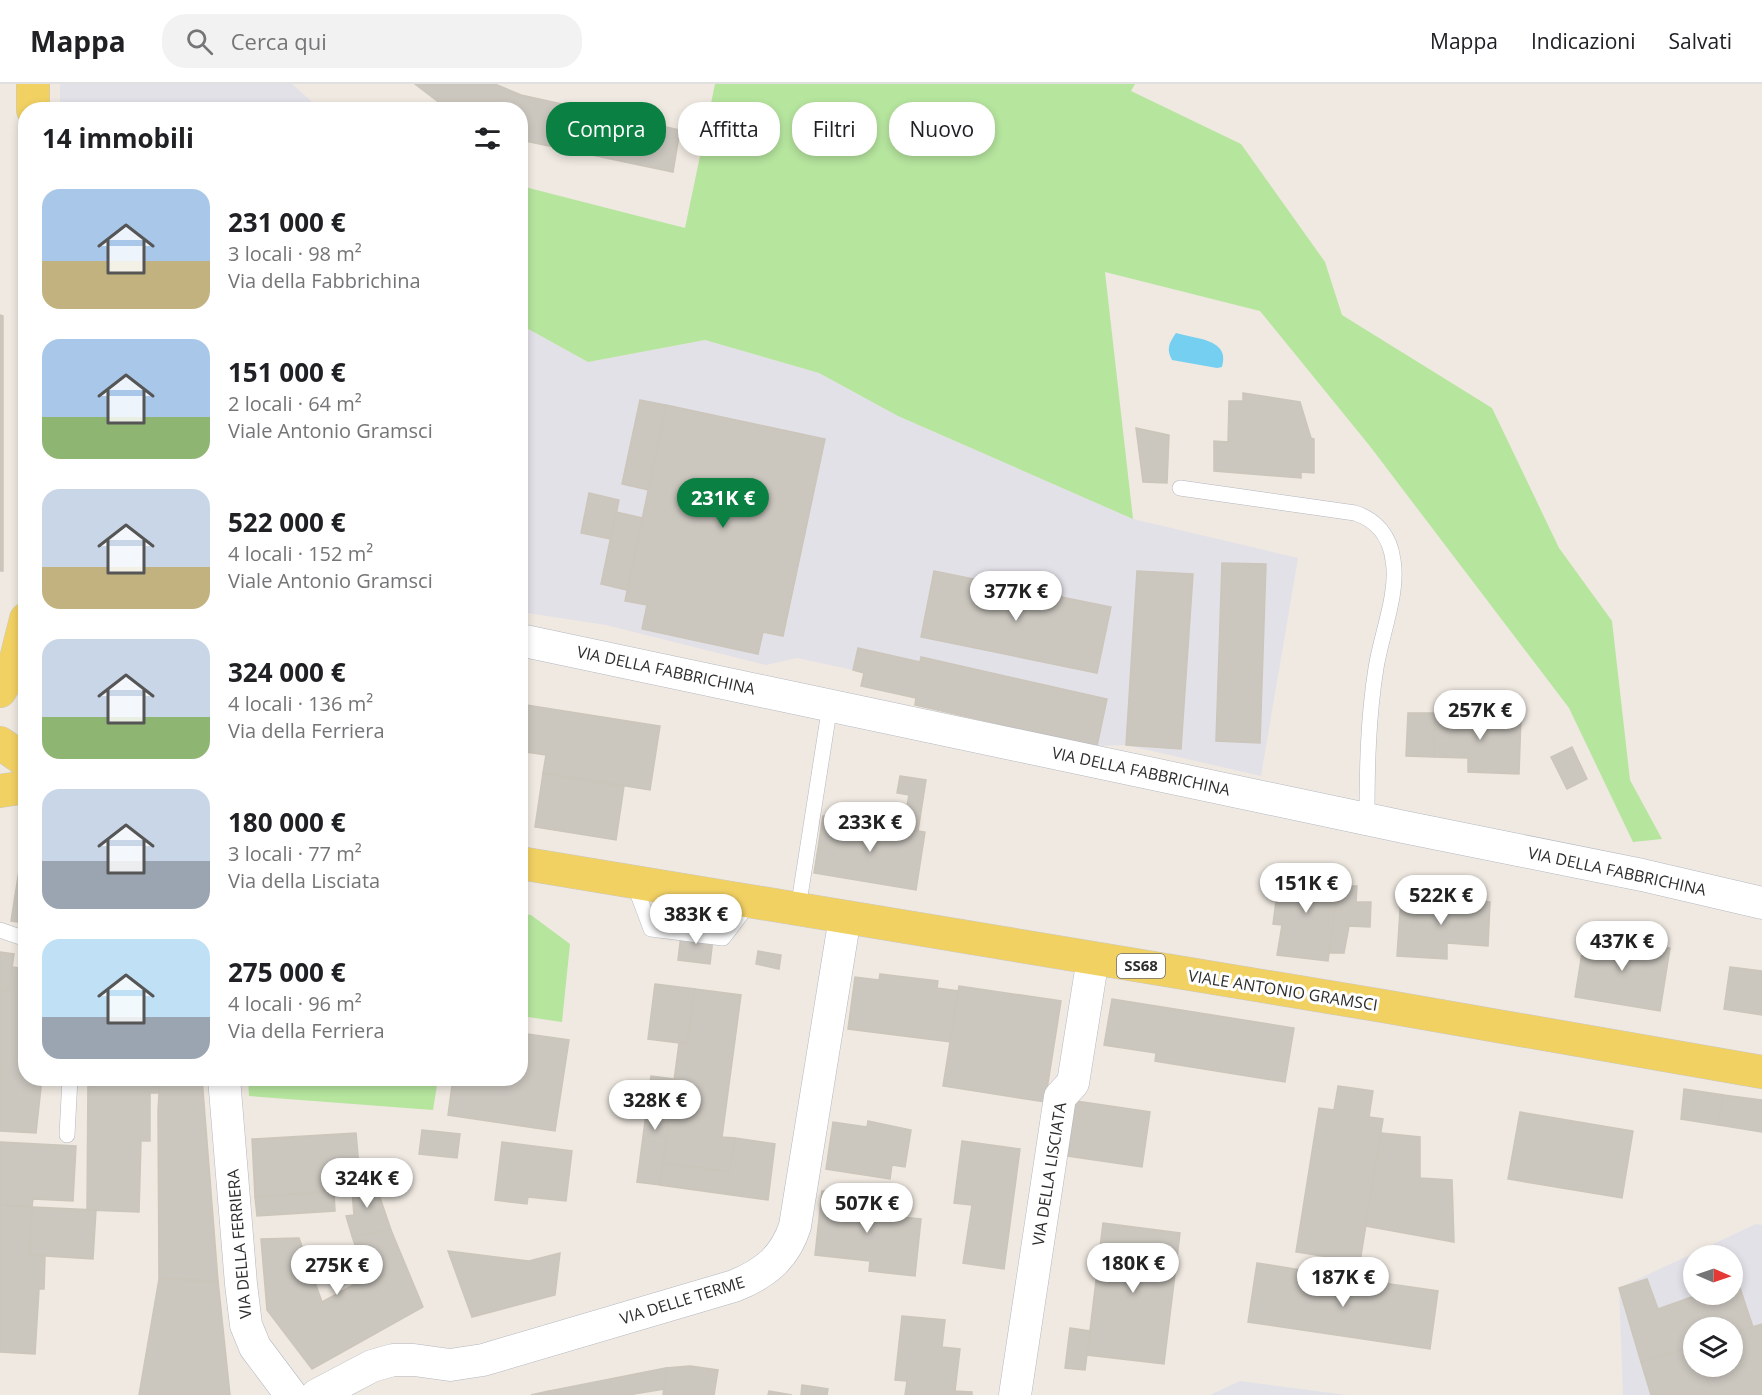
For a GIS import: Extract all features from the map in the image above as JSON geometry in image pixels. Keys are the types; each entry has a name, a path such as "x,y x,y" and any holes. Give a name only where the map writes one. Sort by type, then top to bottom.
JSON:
{"main road":[{"path":"33,84 33,102"},
{"path":"11,684 18,656"},
{"path":"0,743 18,755"},
{"path":"0,791 18,788"},
{"name":"VIALE ANTONIO GRAMSCI","path":"528,864 1762,1072"}],"street":[{"name":"VIA DELLA FABBRICHINA","path":"528,642 1630,873 1762,903"},
{"name":"VIA DELLE TERME","path":"317,1395 372,1366 393,1360 414,1360 450,1365 483,1360 734,1286 758,1275 776,1262 788,1245 795,1226 845,917"},
{"name":"VIA DELLA LISCIATA","path":"1015,1395 1060,1097 1072,1083 1093,958"},
{"name":"VIA DELLA FERRIERA","path":"225,1086 246,1325 255,1347 291,1395"}],"lane":[{"path":"1180,488 1355,513 1372,522 1387,538 1395,568 1371,709 1367,819"},
{"path":"798,909 830,705"},
{"path":"633,882 651,929 723,938 751,901"},
{"path":"0,930 18,936"},
{"path":"67,1135 70,1086"}],"shaded area":[{"path":"60,84 292,84 312,102 60,102"},
{"path":"528,329 588,362 705,340 819,373 898,416 1133,519 1298,558 1261,776 1126,745 1097,746 915,705 916,698 861,686 864,673 853,670 797,658 766,665 606,625 528,613"},
{"path":"1756,1224 1762,1225 1762,1395 1623,1395 1619,1288 1683,1258 1683,1305 1743,1305 1743,1245 1711,1245"},
{"path":"1240,1381 1347,1395 1210,1395"}],"green space":[{"path":"715,84 1135,84 1131,91 1241,144 1325,262 1342,315 1492,408 1559,548 1612,621 1630,780 1662,839 1633,842 1569,708 1369,445 1260,311 1105,272 1133,519 898,416 819,373 705,340 588,362 528,329 528,188 685,228 700,156 780,156 780,102 711,102"},
{"path":"528,915 570,944 562,1022 528,1017"},
{"path":"248,1086 437,1086 433,1110 249,1096"}],"water":[{"path":"1176,333 1202,339 1217,346 1223,358 1222,367 1172,360 1169,346"}],"building":[{"path":"415,84 495,84 521,95 553,102 546,102 546,145 528,142 528,102 439,102"},
{"path":"666,127 678,130 673,172 596,156 666,156"},
{"path":"0,315 3,316 3,571 0,571"},
{"path":"1243,393 1300,402 1311,438 1314,439 1314,473 1301,472 1301,478 1214,471 1214,441 1228,442 1229,401 1243,401"},
{"path":"640,400 666,405 649,490 622,484"},
{"path":"666,405 825,439 783,636 763,632 758,654 642,629 647,605 625,601"},
{"path":"1136,428 1169,435 1167,483 1143,482"},
{"path":"589,493 619,500 611,539 581,533"},
{"path":"616,512 643,518 627,590 601,584"},
{"path":"1222,563 1266,564 1260,743 1216,741"},
{"path":"934,571 1111,607 1097,673 921,637"},
{"path":"1137,571 1193,574 1181,749 1126,745"},
{"path":"858,648 920,662 921,657 1107,699 1097,746 915,705 916,698 861,686 864,673 853,670"},
{"path":"528,705 660,726 650,790 543,773 546,755 528,752"},
{"path":"1408,713 1435,713 1434,757 1406,756"},
{"path":"1435,713 1521,716 1519,774 1468,772 1468,758 1434,757"},
{"path":"1572,747 1587,779 1567,789 1551,757"},
{"path":"543,773 624,786 616,840 535,827"},
{"path":"900,776 926,780 918,831 903,828 909,795 897,793"},
{"path":"823,816 925,832 916,890 814,873"},
{"path":"1280,870 1339,878 1328,961 1277,955 1282,925 1273,924"},
{"path":"18,877 18,922 11,921"},
{"path":"1338,886 1357,886 1356,902 1371,902 1370,927 1349,926 1344,953 1329,953"},
{"path":"1401,896 1490,902 1488,946 1447,943 1447,959 1397,956"},
{"path":"682,926 714,930 710,964 678,960"},
{"path":"1585,934 1670,948 1660,1011 1575,997"},
{"path":"758,951 781,955 779,969 756,964"},
{"path":"0,952 14,954 9,991 0,990"},
{"path":"12,967 18,968 18,1086 41,1086 36,1133 0,1131 0,990 9,991"},
{"path":"1730,967 1762,971 1762,1015 1724,1009"},
{"path":"880,974 938,981 937,988 958,991 951,1042 848,1029 855,977 879,980"},
{"path":"655,984 695,989 687,1044 648,1039"},
{"path":"959,986 1061,1001 1045,1102 943,1086"},
{"path":"695,989 741,995 722,1137 735,1138 730,1172 663,1163 679,1043 687,1044"},
{"path":"1112,999 1294,1028 1285,1082 1155,1061 1156,1053 1104,1045"},
{"path":"528,1034 569,1040 555,1131 448,1115 452,1086 528,1086"},
{"path":"651,1076 673,1079 660,1185 637,1182"},
{"path":"88,1086 159,1086 159,1093 150,1093 150,1141 141,1141 139,1212 87,1210"},
{"path":"160,1086 203,1086 218,1281 159,1279"},
{"path":"1338,1086 1373,1091 1369,1117 1383,1119 1360,1262 1296,1252 1319,1108 1334,1110"},
{"path":"1684,1089 1723,1095 1718,1125 1681,1119"},
{"path":"1723,1095 1762,1100 1762,1132 1718,1125"},
{"path":"1076,1101 1150,1112 1142,1167 1068,1156"},
{"path":"1520,1112 1633,1131 1622,1198 1508,1179"},
{"path":"868,1121 911,1130 905,1167 892,1165 890,1179 826,1169 833,1122 867,1127"},
{"path":"422,1130 460,1134 457,1158 419,1154"},
{"path":"356,1133 360,1178 352,1190 255,1197 252,1139"},
{"path":"1381,1133 1420,1137 1420,1178 1452,1180 1454,1242 1365,1226"},
{"path":"735,1138 775,1144 768,1200 660,1185 663,1163 730,1172"},
{"path":"962,1141 1020,1149 1004,1269 963,1263 972,1205 954,1203"},
{"path":"0,1142 76,1146 73,1201 33,1199 32,1207 0,1205"},
{"path":"502,1142 572,1151 566,1201 528,1197 527,1204 495,1200"},
{"path":"373,1177 391,1230 352,1236 346,1216 354,1215 352,1190 360,1178"},
{"path":"334,1191 335,1211 257,1216 255,1197"},
{"path":"822,1191 883,1198 881,1215 921,1219 915,1276 869,1271 870,1261 815,1255"},
{"path":"0,1205 32,1207 30,1255 45,1256 44,1289 39,1289 35,1354 0,1352"},
{"path":"32,1207 96,1210 93,1259 30,1255"},
{"path":"1103,1223 1180,1233 1164,1364 1087,1355"},
{"path":"391,1230 423,1307 312,1369 267,1310 261,1239 299,1238 322,1302 366,1278 352,1236"},
{"path":"448,1251 529,1261 560,1253 555,1295 472,1317"},
{"path":"1257,1263 1320,1273 1318,1289 1354,1294 1356,1279 1438,1291 1430,1349 1248,1322"},
{"path":"159,1279 218,1281 230,1395 139,1395"},
{"path":"1647,1279 1658,1309 1683,1300 1683,1305 1743,1305 1743,1297 1753,1327 1743,1330 1743,1317 1683,1317 1683,1349 1641,1362 1619,1288"},
{"path":"902,1316 945,1320 942,1347 960,1349 955,1391 972,1392 972,1395 905,1395 907,1381 895,1380"},
{"path":"1762,1324 1762,1395 1713,1395 1707,1377 1743,1377 1743,1330"},
{"path":"1070,1328 1090,1331 1085,1370 1065,1368"},
{"path":"1683,1349 1683,1377 1707,1377 1713,1395 1651,1395 1641,1362"},
{"path":"690,1366 718,1370 714,1395 663,1395 666,1368"},
{"path":"666,1368 664,1389 628,1395 550,1395 549,1391"},
{"path":"802,1385 828,1389 827,1395 801,1395"},
{"path":"549,1391 550,1395 531,1395"},
{"path":"769,1391 792,1395 768,1395"}]}
